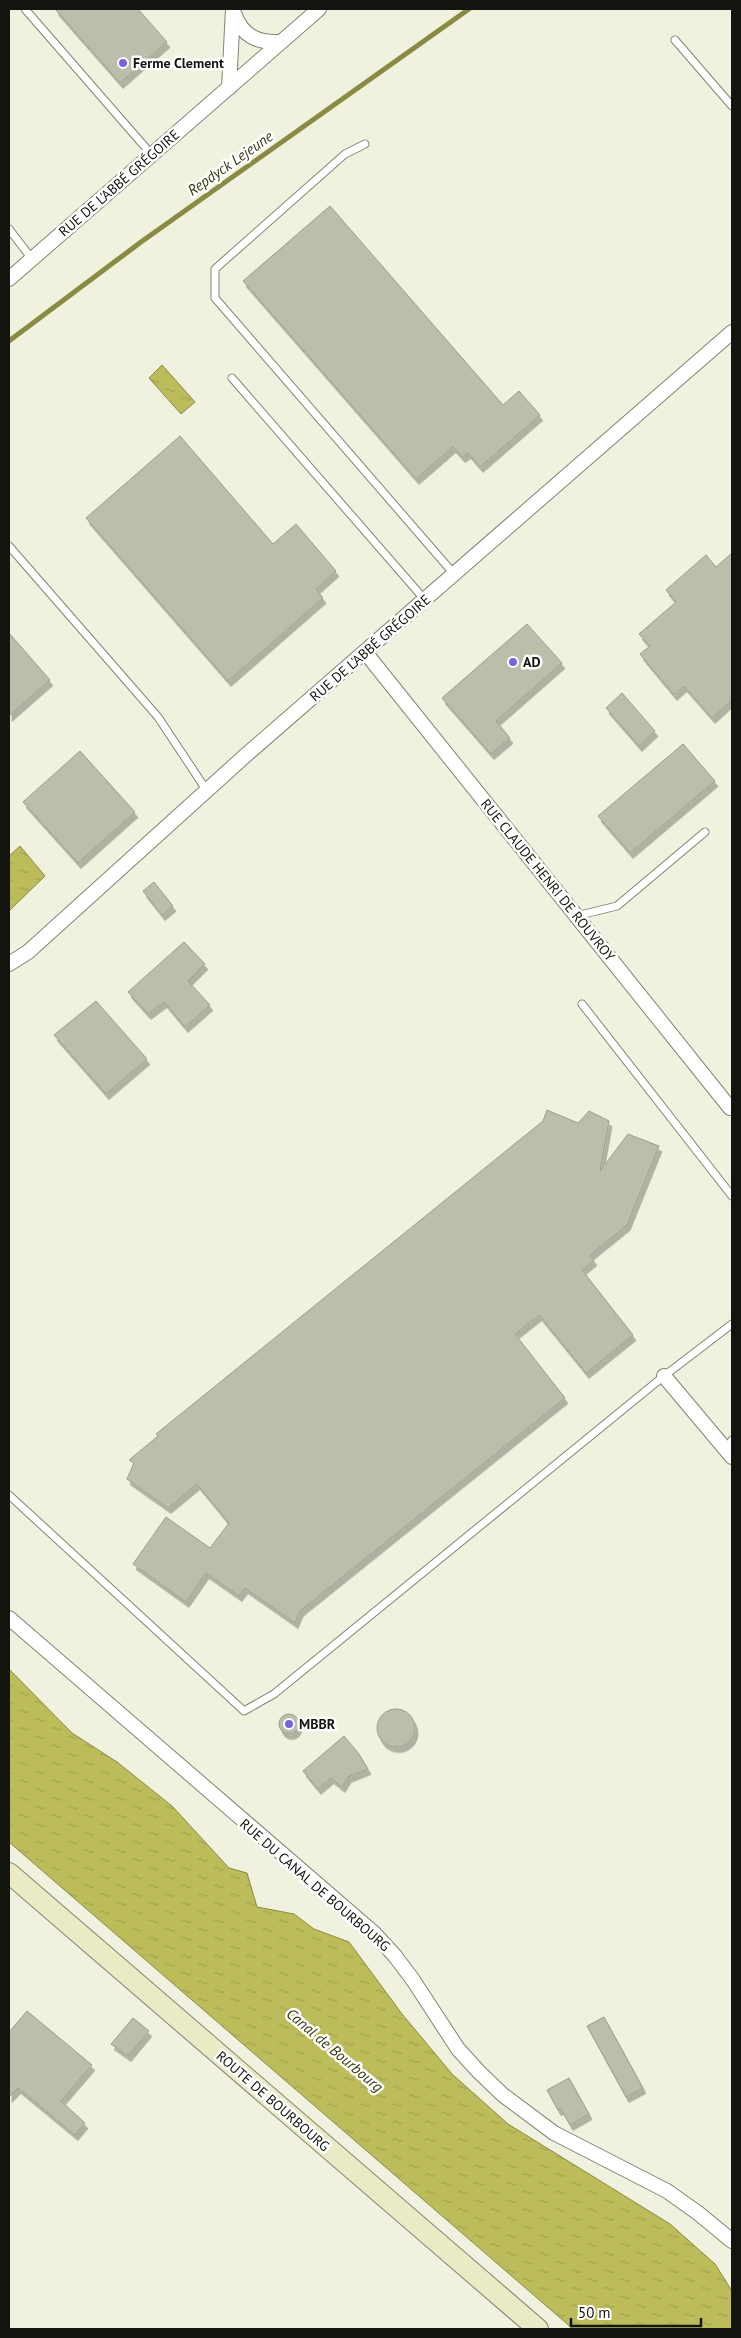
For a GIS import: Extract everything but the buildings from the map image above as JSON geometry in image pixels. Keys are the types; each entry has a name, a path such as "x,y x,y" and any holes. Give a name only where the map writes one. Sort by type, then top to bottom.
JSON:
{"main road":[{"name":"ROUTE DE BOURBOURG","path":"9,1873 538,2329"}],"street":[{"path":"233,9 241,29 250,37 264,42 281,42"},
{"path":"229,88 233,9"},
{"name":"RUE DE L'ABBÉ GRÉGOIRE","path":"9,279 319,9"},
{"name":"RUE DE L'ABBÉ GRÉGOIRE","path":"9,964 28,952 207,790 732,332"},
{"name":"RUE CLAUDE HENRI DE ROUVROY","path":"365,652 730,1108"},
{"path":"664,1376 730,1449"},
{"name":"RUE DU CANAL DE BOURBOURG","path":"9,1618 374,1933 413,1980 458,2049 503,2095 554,2132 640,2175 672,2194 732,2241"}],"lane":[{"path":"25,9 152,155"},
{"path":"675,40 732,106"},
{"path":"364,144 345,154 215,269 215,298 454,574"},
{"path":"9,229 32,259"},
{"path":"232,378 426,600"},
{"path":"9,546 158,717 207,790"},
{"path":"576,916 617,906 705,832"},
{"path":"582,1004 732,1196"},
{"path":"9,1495 244,1711 274,1694 664,1376 732,1324"}],"water":[{"path":"162,365 195,402 181,414 149,378"},
{"path":"20,846 45,876 9,911 9,856"},
{"name":"Canal de Bourbourg","path":"9,1669 72,1733 117,1762 172,1806 229,1868 247,1873 257,1907 294,1914 314,1929 349,1942 402,2014 452,2074 508,2124 670,2224 715,2264 732,2291 732,2329 573,2329 9,1842"}],"waterway":[{"name":"Repdyck Lejeune","path":"9,341 141,242 469,9"}],"place":[{"name":"Ferme Clement","path":"123,63"},
{"name":"AD","path":"513,662"},
{"name":"MBBR","path":"289,1724"}]}
